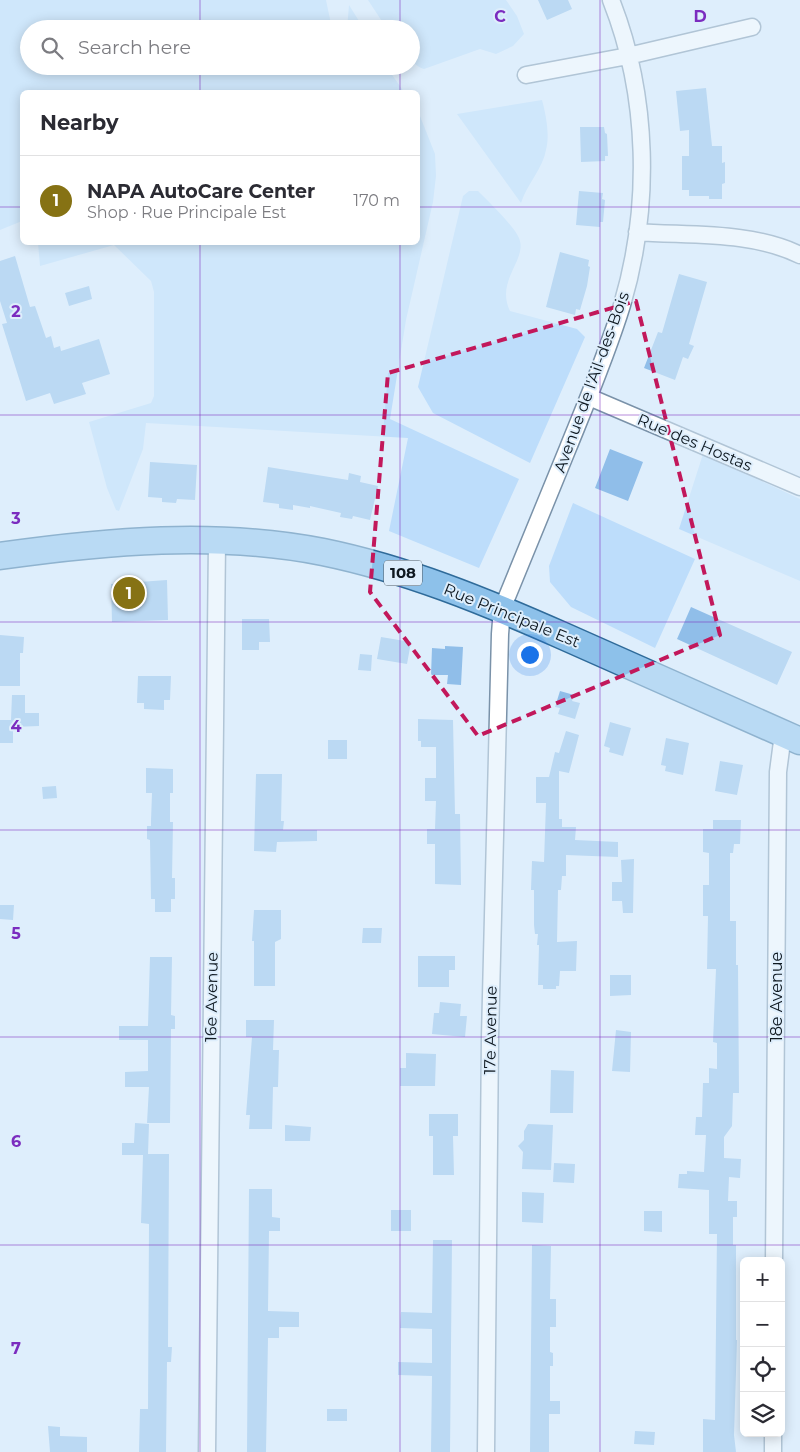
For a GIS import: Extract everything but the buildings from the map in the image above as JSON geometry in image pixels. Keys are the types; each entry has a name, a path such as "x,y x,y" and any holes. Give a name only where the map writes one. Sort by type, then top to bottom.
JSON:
{"main road":[{"name":"Rue Principale Est","path":"0,556 111,542 217,542 288,547 353,559 412,576 502,609 791,737"}],"street":[{"name":"Avenue de l'Ail-des-Bois","path":"502,609 589,397 622,305 637,232 641,197 640,135 628,56 611,0"},
{"path":"526,75 628,56 752,27"},
{"path":"637,232 747,240 780,245 800,255"},
{"name":"Rue des Hostas","path":"589,397 800,487"},
{"name":"16e Avenue","path":"207,1452 217,542"},
{"name":"17e Avenue","path":"486,1452 490,1027 498,690 502,609"},
{"name":"18e Avenue","path":"774,1257 778,772 791,737"},
{"path":"773,1437 773,1452"}],"highlighted area":[{"path":"636,301 720,635 478,736 370,592 388,373"}],"shaded area":[{"path":"0,0 326,0 330,20 20,20 20,75 392,75 403,90 20,90 20,222 0,230"},
{"path":"368,0 506,0 517,16 524,34 513,46 496,54 480,49 424,69 420,67 420,20 381,20"},
{"path":"349,5 358,20 348,20"},
{"path":"542,100 548,132 546,150 542,163 521,203 457,114"},
{"path":"420,116 435,154 436,176 433,202 406,320 390,419 519,479 479,568 389,531 408,438 146,423 143,449 119,511 116,510 107,488 89,422 151,403 154,396 154,292 151,281 114,245 420,245"},
{"path":"469,191 478,191 506,220 519,238 521,246 519,254 506,290 506,300 510,311 577,329 585,337 530,463 433,413 418,387 463,196"},
{"path":"38,245 114,245 40,266"},
{"path":"703,454 800,499 800,581 679,529"},
{"path":"573,503 695,559 655,648 571,607 550,582 549,566"}],"place":[{"name":"NAPA AutoCare Center","path":"129,593"}]}
